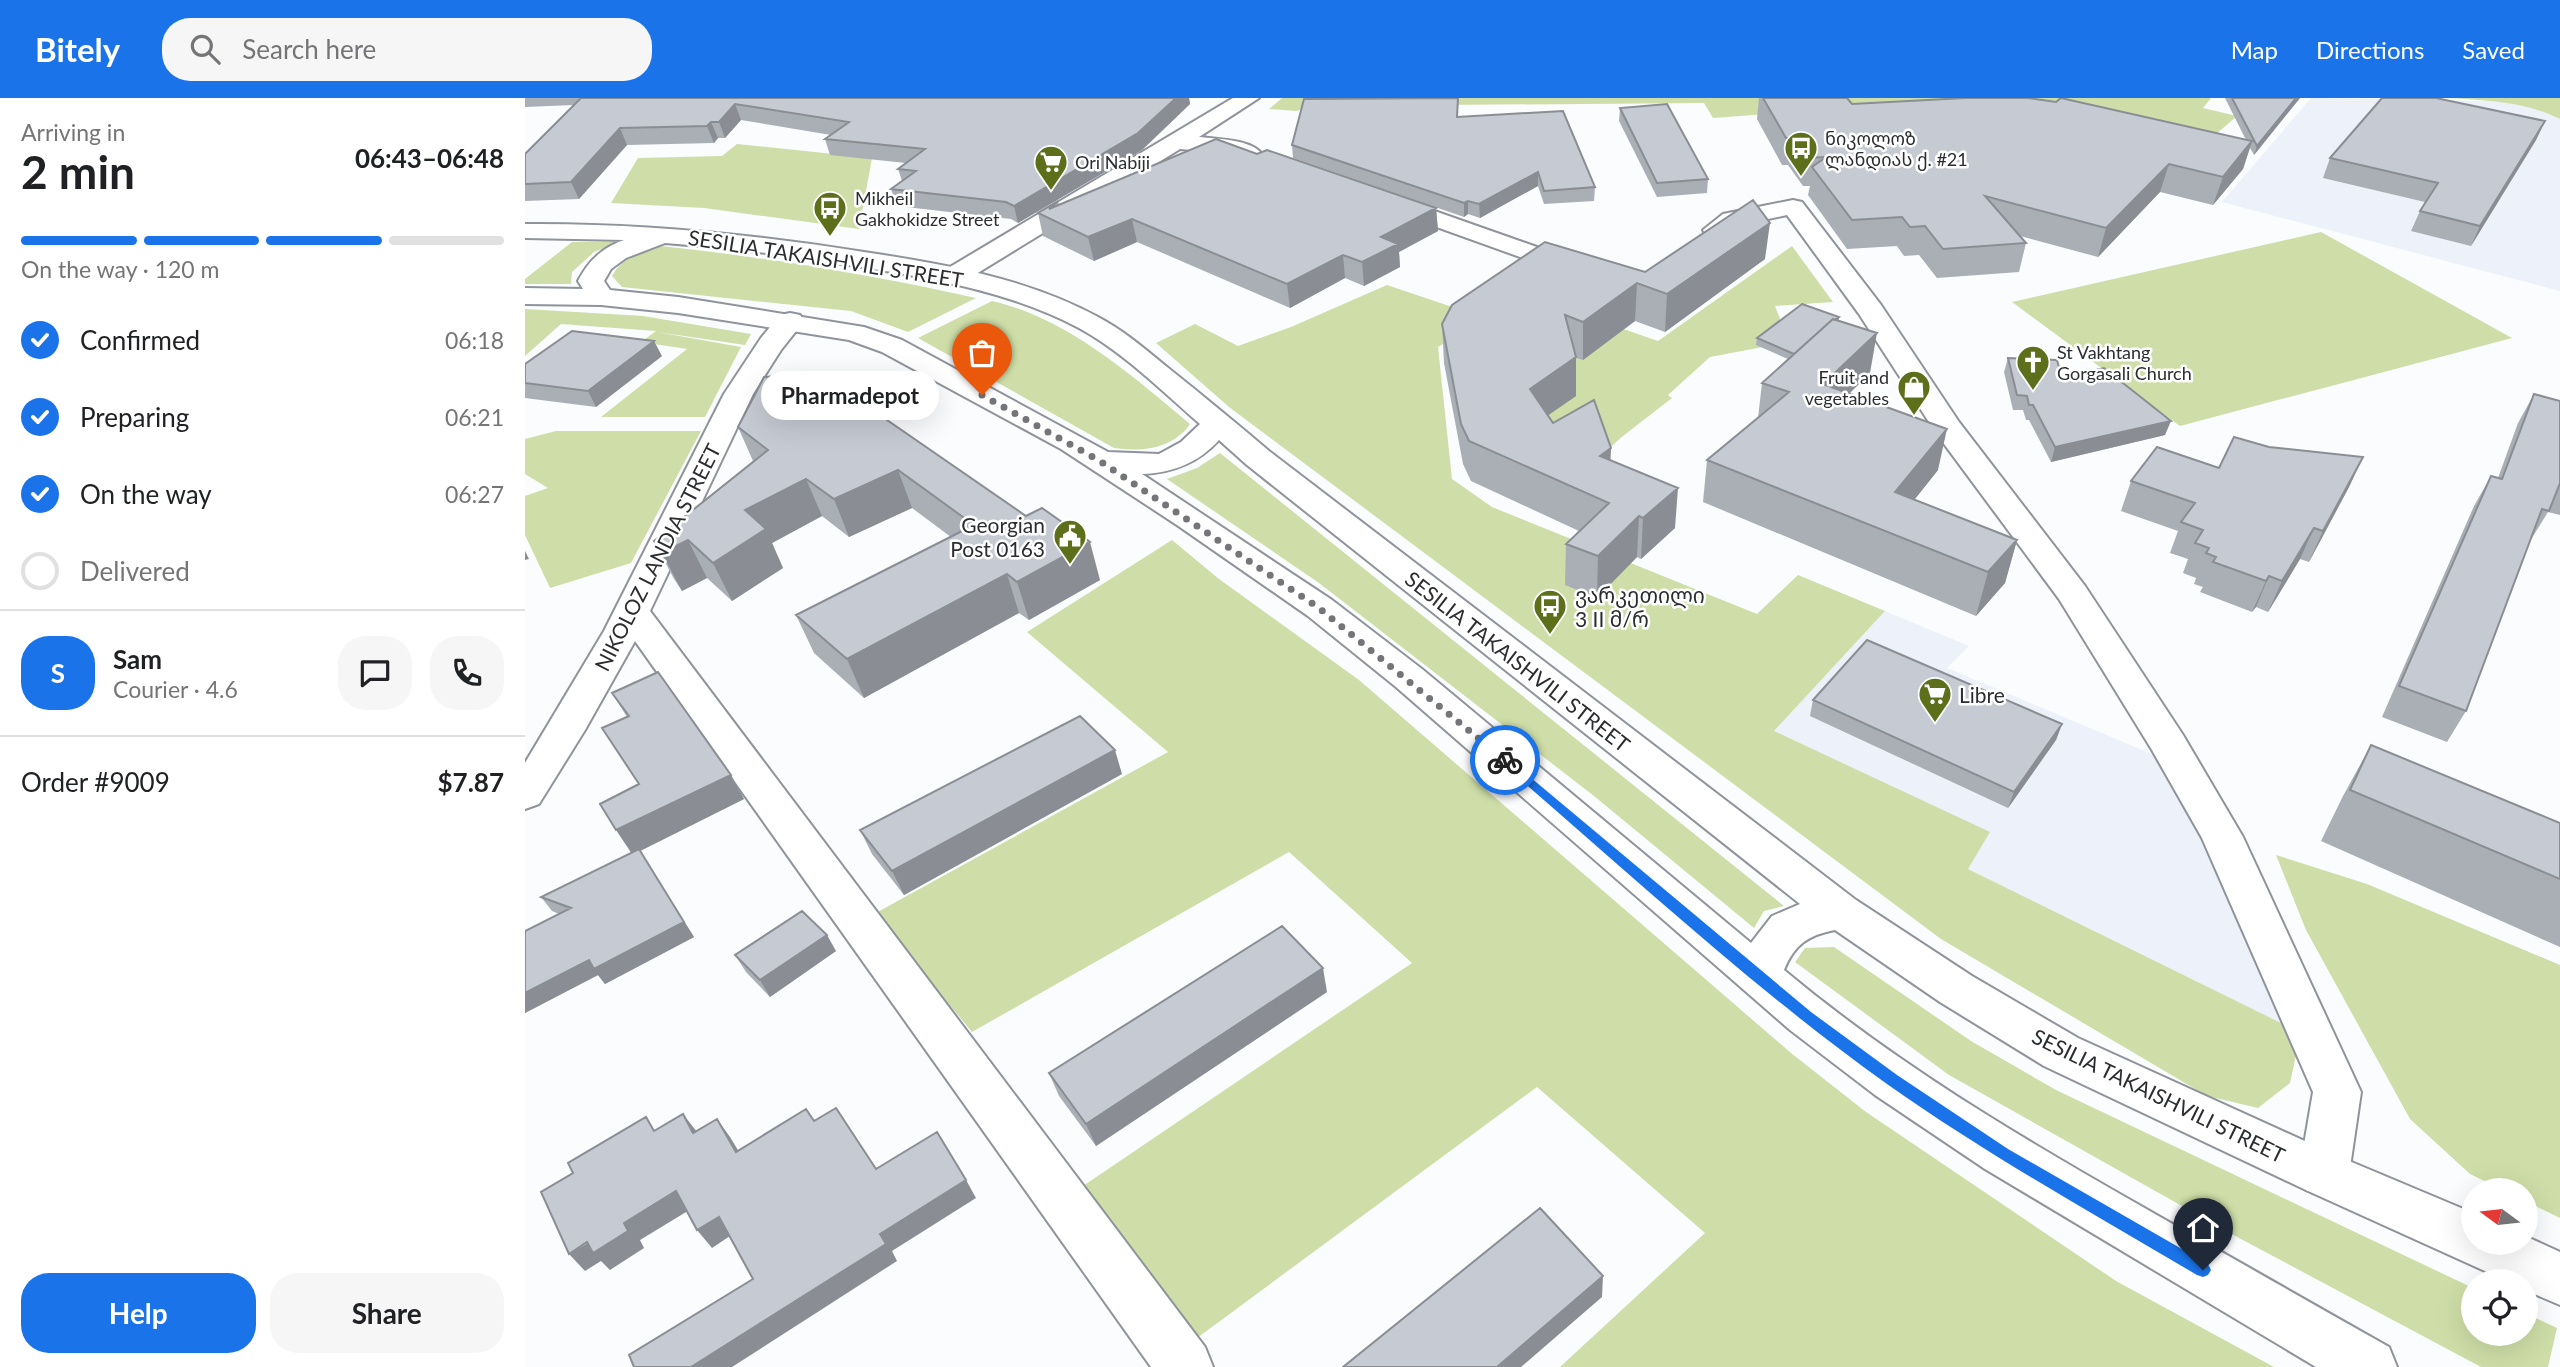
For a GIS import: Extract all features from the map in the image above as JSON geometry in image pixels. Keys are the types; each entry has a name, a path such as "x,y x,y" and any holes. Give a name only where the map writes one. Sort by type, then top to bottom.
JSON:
{"main road":[{"path":"954,276 1248,98"},
{"path":"1179,142 1229,147 1280,165"},
{"path":"1368,195 1599,278"},
{"path":"1699,240 1732,219 1793,207 1871,311 1947,427 2073,594 2207,807 2337,1092 2324,1174"},
{"name":"SESILIA TAKAISHVILI STREET","path":"525,231 578,230 679,236 805,251 954,276 1035,298 1091,324 1218,422 1258,458 1841,912 1955,989 2061,1052 2324,1174 2461,1234"},
{"path":"601,297 591,281 597,267 606,258 640,243 679,236"},
{"path":"525,296 601,297 678,305 853,333 892,346 1100,461 1319,608 1409,678 1806,1016 1892,1080 2003,1153 2369,1367"},
{"name":"NIKOLOZ LANDIA STREET","path":"525,794 559,745 632,612 734,402 769,343 790,321"},
{"path":"1100,461 1136,466 1170,461 1196,447 1218,422"},
{"path":"632,612 1185,1367"},
{"path":"1759,975 1771,944 1786,929 1809,917 1841,912"},
{"path":"2509,1255 2560,1279"}],"shaded area":[{"path":"2311,98 2494,101 2539,108 2560,119 2560,291 2222,202"},
{"path":"1885,611 1969,646 1947,668 2166,760 2303,1023 2281,1024 1968,869 1989,833 1774,731"}],"green space":[{"path":"1282,98 2211,98 2203,108 2237,116 2200,148 1849,108 1713,118 1704,103 1314,106 1296,111 1269,109"},
{"path":"2444,98 2560,98 2560,119 2518,105"},
{"path":"737,144 872,158 859,229 704,208 611,203 638,158 722,156"},
{"path":"2321,232 2512,338 2180,426 2012,302"},
{"path":"572,242 618,242 594,252 572,272 571,284 525,284 525,279"},
{"path":"661,246 819,268 976,298 908,332 851,311 622,287 612,276 627,259"},
{"path":"1792,246 1833,302 1775,306 1789,342 1710,357 1668,395 1672,398 1586,469 1550,451 1522,361 1586,316 1658,341"},
{"path":"1387,285 1485,318 1438,347 1452,479 1492,507 1757,614 1798,575 1885,611 1774,731 1990,832 1968,869 2281,1023 2303,1023 2290,1083 2258,1108 2207,1096 1941,939 1229,407 1156,343 1195,324 1238,346 1291,327"},
{"path":"992,301 1020,309 1072,334 1121,368 1190,424 1166,444 1146,449 1114,448 918,338"},
{"path":"525,309 643,316 751,334 745,345 657,332 741,347 705,417 601,417 687,349 641,342 656,331 561,324 525,356"},
{"path":"556,431 701,431 631,563 550,588 525,535 525,496 548,488 525,474 525,439"},
{"path":"1220,453 1784,906 1764,911 1754,928 1594,796 1319,583 1167,479 1197,468"},
{"path":"1172,540 1219,579 1359,680 1791,1053 1866,1112 2116,1281 2274,1367 1560,1367 1705,1233 1537,1087 1197,1338 1083,1186 1412,963 1289,852 972,1032 874,914 1168,752 1027,632"},
{"path":"2276,855 2367,884 2560,965 2560,1218 2538,1207 2538,1178 2478,1178 2470,1174 2410,1119 2306,930"},
{"path":"1834,947 1971,1041 2056,1090 2461,1282 2461,1346 2538,1346 2538,1319 2557,1328 2548,1367 2481,1367 2239,1238 1949,1075 1795,962 1805,948"}],"building":[{"path":"581,98 1176,98 1138,133 1014,206 1006,202 891,189 916,171 898,169 925,149 825,139 849,122 735,104 719,122 711,122 707,126 620,128 571,182 525,184 525,154"},
{"path":"1458,98 1457,117 1563,111 1595,187 1544,191 1538,172 1479,204 1468,201 1464,203 1292,145 1304,99"},
{"path":"1763,98 1847,98 1852,104 1965,98 2028,98 2056,102 2061,98 2252,141 2223,177 2169,164 2106,228 1985,196 2026,243 1943,249 1925,226 1910,227 1902,217 1852,220 1812,167 1826,157 1806,158 1791,138 1786,138"},
{"path":"2232,98 2296,98 2257,146"},
{"path":"2382,98 2436,98 2545,121 2480,226 2420,211 2438,183 2330,158"},
{"path":"1667,104 1708,179 1657,183 1620,108"},
{"path":"1216,139 1257,154 1267,150 1436,208 1381,237 1398,244 1362,262 1343,255 1287,284 1132,219 1088,237 1038,213 1058,201 1049,209"},
{"path":"1753,200 1770,223 1667,294 1637,283 1583,322 1565,315 1576,357 1530,389 1553,423 1594,400 1611,448 1600,456 1678,488 1643,518 1639,516 1598,556 1566,544 1609,503 1469,441 1461,424 1442,324 1452,305 1545,242 1645,272"},
{"path":"1802,304 1839,317 1833,319 1794,354 1757,338"},
{"path":"1833,319 1877,333 1823,384 1947,429 1895,492 2017,540 1988,572 1707,460 1789,392 1762,383"},
{"path":"572,331 654,341 588,391 525,383 525,364"},
{"path":"2008,358 2057,360 2062,378 2104,368 2171,421 2055,447 2033,405 2029,405 2027,396 2017,395"},
{"path":"819,373 1026,516 1042,508 1090,542 1017,582 1007,574 847,659 796,615 974,525 898,470 834,499 806,479 745,510 766,529 713,563 688,540 662,553 654,541 768,450 738,427 764,377"},
{"path":"2534,394 2560,401 2560,483 2549,511 2542,509 2466,711 2399,686 2491,476 2502,479"},
{"path":"2234,437 2269,447 2363,457 2323,531 2314,528 2282,581 2269,576 2266,581 2213,562 2216,557 2206,553 2209,548 2195,543 2203,530 2181,522 2195,503 2131,481 2157,447 2219,468"},
{"path":"1867,640 2062,724 2014,792 1813,700"},
{"path":"658,672 731,775 616,830 600,804 639,784 602,728 629,716 612,693"},
{"path":"1080,716 1115,750 892,871 860,830"},
{"path":"2371,745 2560,823 2560,879 2350,790"},
{"path":"639,849 684,922 594,969 589,960 525,993 525,931 571,908 541,897"},
{"path":"802,911 827,935 760,980 735,955"},
{"path":"1282,926 1323,968 1086,1124 1049,1073"},
{"path":"836,1108 876,1169 937,1132 966,1180 880,1234 886,1244 691,1367 634,1367 629,1355 753,1279 719,1217 697,1230 676,1191 624,1223 628,1231 593,1253 587,1242 569,1254 541,1192 573,1173 568,1163 646,1117 654,1131 683,1114 693,1133 717,1119 736,1152 806,1109 814,1121"},
{"path":"1540,1208 1603,1276 1497,1367 1343,1367"}],"way so far":[{"path":"982,395 1072,443 1189,518 1319,608 1409,678 1505,760"}],"place":[{"name":"ნიკოლოზ ლანდიას ქ. #21","path":"1801,178"},
{"name":"Ori Nabiji","path":"1051,192"},
{"name":"Mikheil Gakhokidze Street","path":"830,238"},
{"name":"St Vakhtang Gorgasali Church","path":"2033,392"},
{"name":"Pharmadepot","path":"982,395"},
{"name":"Fruit and vegetables","path":"1914,417"},
{"name":"Georgian Post 0163","path":"1070,566"},
{"name":"ვარკეთილი 3 II მ/რ","path":"1550,636"},
{"name":"Libre","path":"1935,724"}],"route":[{"path":"1505,760 1806,1016 1892,1080 2003,1153 2203,1270"}]}
